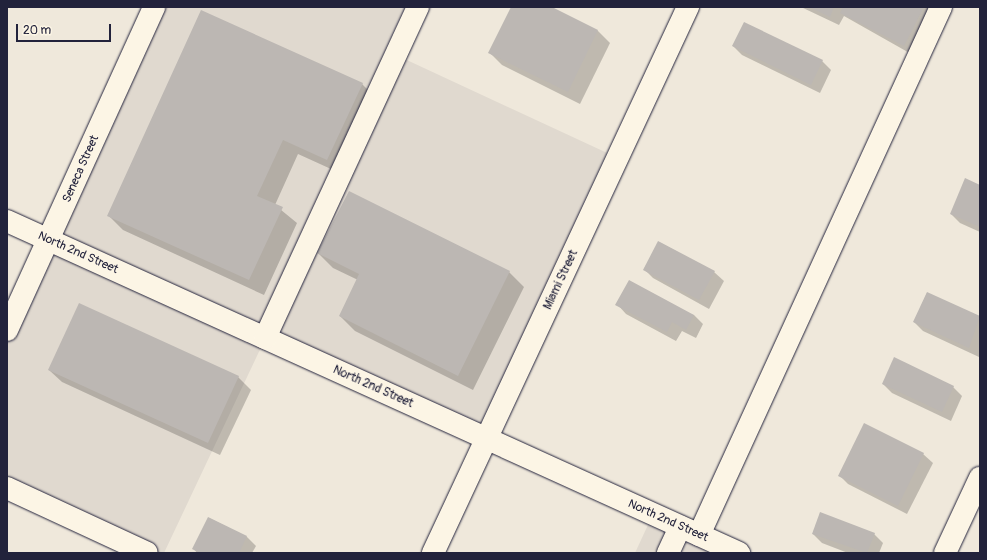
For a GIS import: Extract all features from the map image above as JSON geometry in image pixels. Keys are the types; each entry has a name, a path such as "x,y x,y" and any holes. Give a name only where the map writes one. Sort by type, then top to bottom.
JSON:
{"street":[{"name":"Seneca Street","path":"7,330 154,7"},
{"path":"265,338 418,7"},
{"name":"Miami Street","path":"433,553 688,7"},
{"path":"668,553 689,531 941,7"},
{"name":"North 2nd Street","path":"7,221 739,553"},
{"path":"945,553 980,478"},
{"path":"7,488 147,553"}],"shaded area":[{"path":"154,7 418,7 396,55 618,158 487,439 265,339 164,553 147,553 7,488 7,330"},
{"path":"653,514 739,553 635,553"}],"building":[{"path":"511,7 552,7 598,30 568,92 488,53"},
{"path":"809,7 834,7 830,17"},
{"path":"843,7 924,7 904,46 840,13"},
{"path":"201,10 363,83 327,160 283,140 257,196 283,207 249,280 107,216"},
{"path":"744,22 823,60 811,85 732,46"},
{"path":"965,178 980,185 980,227 950,214"},
{"path":"349,191 510,271 458,376 339,316 359,274 317,253"},
{"path":"658,241 715,271 699,300 643,270"},
{"path":"629,280 694,315 686,330 672,322 667,332 615,305"},
{"path":"927,292 980,316 969,348 913,322"},
{"path":"79,303 239,376 208,443 48,370"},
{"path":"894,357 954,386 942,412 882,384"},
{"path":"864,423 924,453 898,506 838,476"},
{"path":"820,512 875,533 867,553 812,534"},
{"path":"208,517 247,536 239,553 200,553 192,549"}]}
